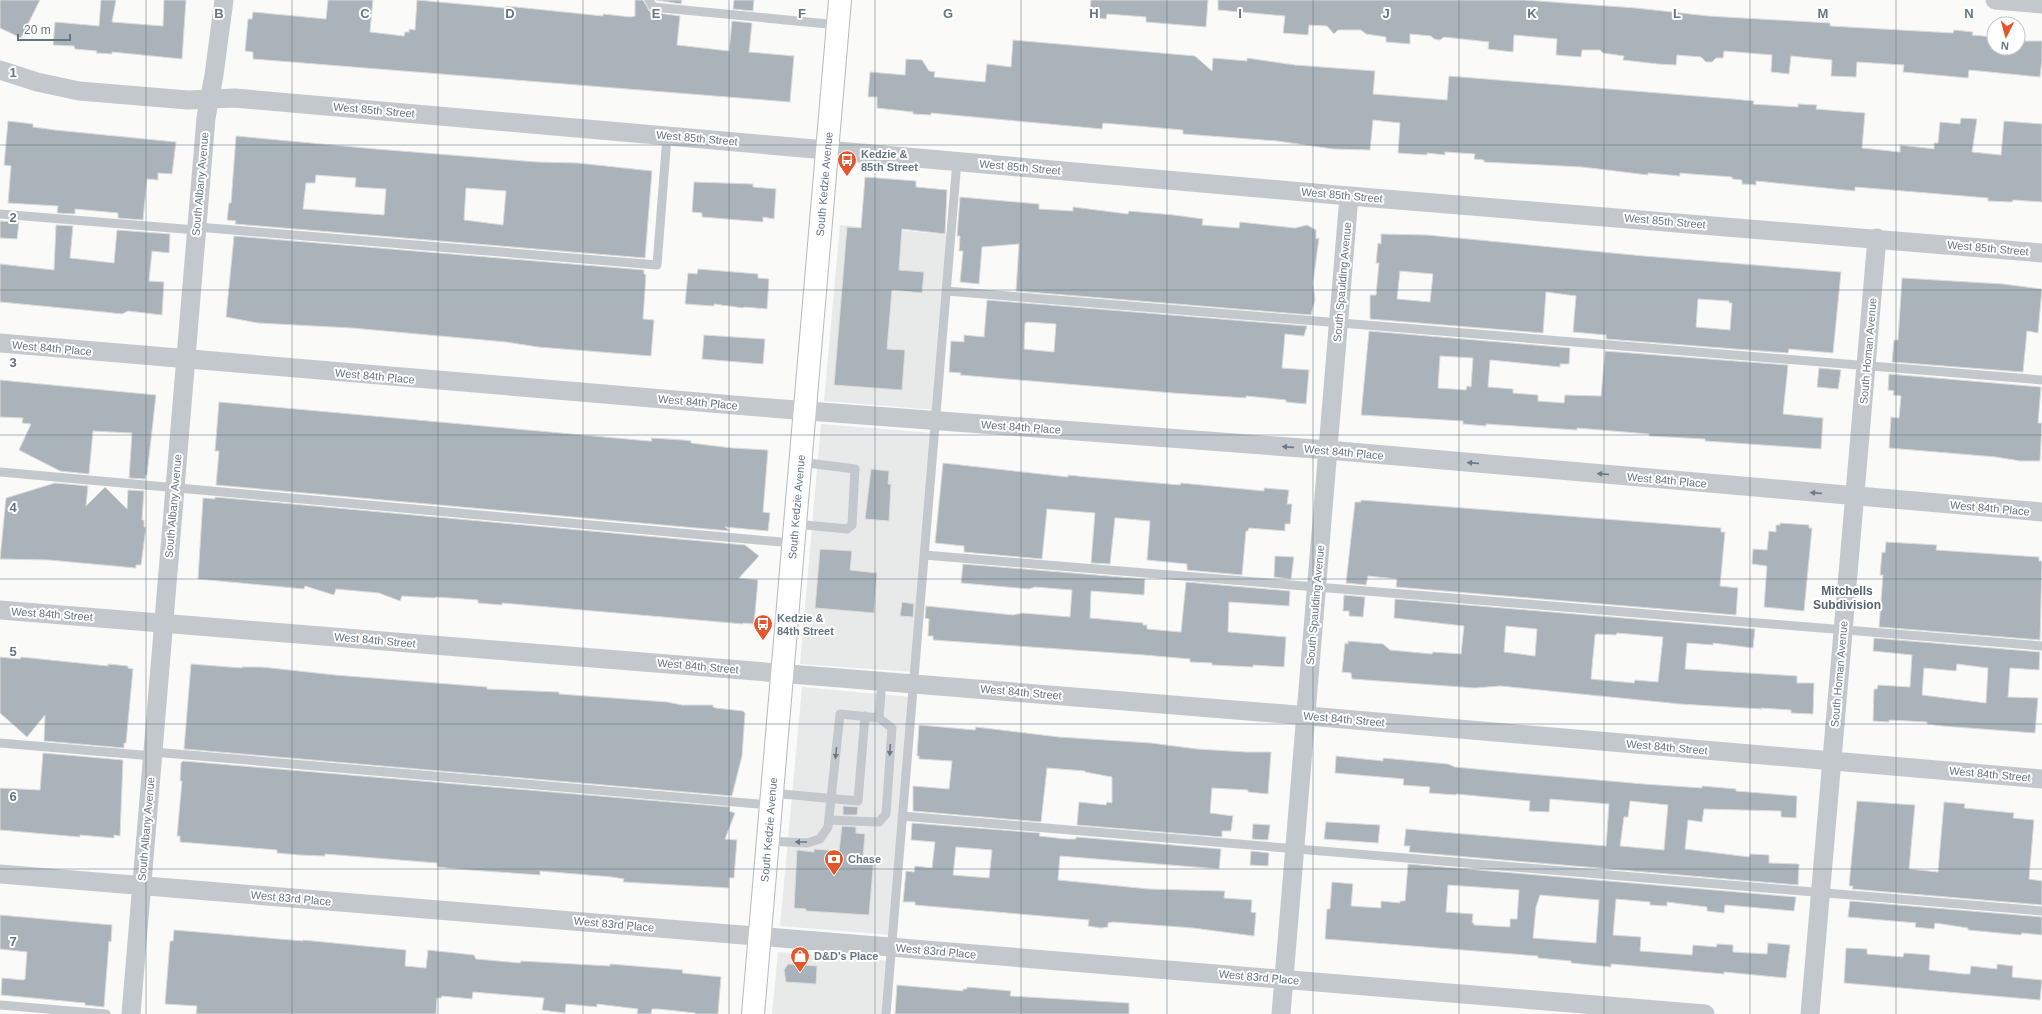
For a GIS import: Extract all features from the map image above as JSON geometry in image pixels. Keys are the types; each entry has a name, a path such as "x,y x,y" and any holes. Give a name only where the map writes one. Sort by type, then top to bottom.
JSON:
{"main road":[{"name":"South Kedzie Avenue","path":"753,1014 840,0"}],"street":[{"name":"South Albany Avenue","path":"131,1014 206,118 224,0"},
{"path":"1995,0 2042,4"},
{"name":"West 85th Street","path":"0,70 37,82 79,90 188,100 235,98 1349,196 1877,238 2042,253"},
{"name":"South Spaulding Avenue","path":"1281,1014 1349,196"},
{"name":"South Homan Avenue","path":"1810,1014 1877,238"},
{"name":"West 84th Place","path":"0,343 185,360 805,411 1328,450 2042,512"},
{"name":"West 84th Street","path":"0,610 1306,715 1832,762 2042,779"},
{"name":"West 83rd Place","path":"0,874 1706,1014"}],"lane":[{"path":"649,0 653,7 838,25"},
{"path":"0,214 196,228 657,265 667,136"},
{"path":"886,1014 957,161"},
{"path":"946,291 2042,380"},
{"path":"0,472 175,488 794,534 847,529 852,525 855,469 800,462"},
{"path":"924,555 2042,646"},
{"path":"879,718 882,680"},
{"path":"768,841 807,843 820,839 828,827 840,714 879,718 892,728 886,814 879,822 829,820"},
{"path":"0,743 771,799 831,798 858,801 865,716"},
{"path":"902,816 2042,911"},
{"path":"0,1005 106,1014"}],"shaded area":[{"path":"840,225 951,235 936,410 824,401"},
{"path":"821,424 934,433 914,672 800,664"},
{"path":"802,687 912,697 892,935 780,926"},
{"path":"778,952 890,961 886,1014 772,1014"}],"building":[{"path":"0,0 40,0 21,38 0,28"},
{"path":"101,0 116,0 112,22 163,26 164,0 186,0 182,59 112,52 112,54 96,53 97,51 75,49 74,46 53,45 55,22 99,26"},
{"path":"328,0 373,0 370,32 404,36 405,32 409,32 409,29 415,30 417,0 505,8 506,6 603,16 603,14 631,17 635,16 635,0 643,0 650,12 680,16 677,45 729,51 732,21 752,23 749,52 794,56 790,102 253,59 253,52 245,51 248,19 252,19 253,12 326,19"},
{"path":"656,0 682,0 681,4"},
{"path":"734,0 754,0 753,11 733,9"},
{"path":"1091,0 1208,0 1206,27 1146,22 1146,17 1107,14 1106,19 1089,17"},
{"path":"1218,0 1524,0 1636,8 1708,16 1830,23 1830,26 1953,33 1954,30 1973,32 1972,35 1986,36 1986,56 2026,56 2026,41 2042,41 2042,60 2040,77 1969,70 1968,78 1903,72 1904,65 1857,62 1856,77 1831,76 1832,60 1791,56 1789,74 1771,72 1772,55 1724,51 1723,58 1716,58 1712,62 1706,62 1701,57 1677,55 1676,65 1623,60 1624,56 1603,53 1600,50 1582,50 1581,57 1556,55 1557,39 1514,35 1513,52 1488,49 1489,42 1444,37 1440,40 1434,39 1431,36 1410,34 1410,44 1386,42 1386,37 1366,34 1361,30 1338,30 1334,34 1327,26 1309,25 1308,35 1283,33 1285,16 1218,10"},
{"path":"1013,40 1195,56 1212,71 1213,58 1247,61 1247,58 1295,65 1375,71 1373,94 1447,100 1449,76 1754,101 1753,104 1798,107 1798,104 1817,105 1816,109 1865,113 1862,148 1900,152 1900,145 1934,149 1934,143 1938,143 1940,122 1960,124 1961,118 1977,119 1972,152 2001,155 2004,121 2042,124 2042,202 2013,200 2012,202 1988,201 1988,198 1855,187 1855,191 1756,181 1756,185 1742,184 1742,180 1732,179 1732,177 1680,173 1680,176 1648,173 1648,175 1582,167 1484,162 1484,160 1474,159 1475,154 1445,152 1445,155 1427,153 1427,155 1398,153 1400,123 1373,120 1370,150 1333,149 1277,141 1183,134 1183,130 1103,123 1102,129 931,113 931,115 913,114 913,112 877,108 877,97 868,97 870,72 905,75 906,59 922,60 929,71 935,72 934,77 985,82 987,64 1011,67"},
{"path":"8,121 33,124 33,127 55,130 176,142 172,174 158,173 158,180 147,179 143,220 118,218 118,213 75,209 75,214 57,213 58,206 8,203 11,166 4,165"},
{"path":"236,136 537,162 578,163 652,171 645,258 235,224 236,221 227,220 229,203 231,203","holes":["316,175 356,178 355,187 386,189 384,215 303,209 306,183 315,183","466,188 506,191 503,225 464,220"]},
{"path":"865,177 916,181 916,187 947,190 945,234 902,229 899,270 924,272 922,293 892,290 887,349 905,350 902,390 834,385 847,227 861,228"},
{"path":"694,182 753,184 753,187 776,189 774,219 763,217 763,222 702,217 702,213 692,212"},
{"path":"960,197 1039,204 1039,209 1073,211 1073,207 1128,214 1129,211 1174,215 1203,219 1202,225 1239,228 1240,222 1295,228 1307,225 1316,230 1316,239 1319,238 1313,283 1315,300 1311,315 1016,291 1019,244 982,247 979,284 960,282 963,251 959,251 960,236 957,236"},
{"path":"0,221 19,222 17,239 0,238"},
{"path":"56,225 73,226 70,258 114,263 117,230 170,234 169,253 152,251 149,281 164,282 162,315 128,311 122,314 0,302 0,264 54,270"},
{"path":"1381,234 1427,235 1644,256 1841,272 1833,353 1789,349 1788,353 1606,339 1606,335 1573,332 1576,296 1546,292 1543,333 1370,319 1370,295 1376,295 1379,263 1376,263 1378,243 1381,244","holes":["1400,271 1433,274 1430,302 1397,299","1698,299 1729,301 1729,303 1732,303 1730,330 1696,327"]},
{"path":"234,236 644,270 644,274 646,275 643,319 654,320 651,356 538,347 506,342 352,328 258,323 226,317"},
{"path":"698,269 758,274 758,278 769,279 767,309 743,308 714,304 714,306 685,304 688,273 697,274"},
{"path":"1902,278 2003,284 2042,289 2038,333 2027,331 2023,372 1892,362 1894,340 1898,340"},
{"path":"987,300 1307,326 1304,336 1285,334 1282,368 1309,370 1306,404 1286,402 1286,400 1246,396 1246,398 1173,393 960,375 961,373 949,372 951,341 964,342 964,335 984,337","holes":["1025,323 1056,324 1054,352 1024,349"]},
{"path":"1369,331 1570,348 1569,364 1560,364 1560,367 1490,360 1488,387 1513,389 1513,393 1538,395 1538,401 1564,403 1565,395 1601,396 1605,351 1788,365 1783,414 1823,418 1821,449 1705,441 1705,439 1649,436 1649,434 1577,428 1577,430 1486,424 1486,426 1463,424 1463,421 1361,415","holes":["1440,356 1473,358 1471,387 1467,386 1466,390 1438,388"]},
{"path":"704,335 765,339 763,364 702,359"},
{"path":"1819,368 1841,370 1838,389 1817,387"},
{"path":"1889,374 2041,387 2038,423 2042,423 2040,461 2020,461 1996,457 1889,448 1891,417 1899,418 1901,396 1893,395 1894,391 1888,390"},
{"path":"0,380 156,395 147,475 145,479 129,478 132,433 93,431 89,474 60,471 19,450 31,424 22,423 23,418 0,417"},
{"path":"219,402 649,441 652,441 651,438 683,440 691,441 691,443 732,448 768,450 763,512 770,513 768,531 725,527 730,531 216,485 219,451 215,451"},
{"path":"943,463 1068,477 1068,475 1180,485 1181,483 1264,491 1264,488 1289,490 1287,504 1292,504 1290,524 1285,524 1285,531 1249,528 1248,531 1246,531 1242,575 1187,570 1187,564 1147,560 1150,521 1117,518 1115,518 1110,564 1091,563 1095,513 1047,509 1042,559 964,552 964,546 935,543"},
{"path":"871,469 889,471 888,484 891,484 889,521 865,519"},
{"path":"55,483 88,486 86,506 105,487 127,509 128,490 144,491 142,520 144,520 144,527 146,527 141,565 136,565 136,568 49,560 0,559 6,498"},
{"path":"215,497 745,545 759,556 739,578 758,580 754,624 502,603 502,605 478,603 478,600 436,597 402,596 400,601 379,593 336,589 334,595 305,586 304,589 198,579 203,498 215,499"},
{"path":"1361,500 1721,528 1721,532 1725,532 1720,586 1738,588 1736,615 1396,587 1397,579 1368,576 1366,585 1346,583 1355,502 1361,502"},
{"path":"1780,523 1809,525 1809,528 1812,528 1804,611 1764,607 1767,566 1752,564 1753,549 1767,550 1769,531 1776,532 1776,525 1780,525"},
{"path":"1886,542 1937,545 1936,550 2039,557 2039,561 2042,561 2040,640 1879,627 1883,575 1880,575 1882,552 1885,553"},
{"path":"820,549 852,551 850,570 877,573 874,613 815,608"},
{"path":"1275,556 1294,557 1291,579 1274,577"},
{"path":"963,564 1145,579 1144,595 1091,591 1090,618 1143,623 1143,625 1147,625 1147,629 1181,632 1186,582 1290,591 1289,606 1229,602 1228,632 1286,637 1284,667 1212,665 1212,663 1190,662 1190,659 933,640 933,636 928,636 929,619 925,618 926,606 1013,615 1022,613 1070,617 1072,590 1035,587 1029,589 961,583"},
{"path":"1344,595 1365,597 1363,617 1349,616 1349,611 1343,611"},
{"path":"1395,599 1755,629 1753,648 1713,643 1713,645 1687,643 1685,669 1797,676 1797,683 1814,683 1813,714 1791,713 1791,710 1680,704 1500,686 1475,688 1352,679 1351,673 1342,672 1345,643 1348,644 1348,641 1383,644 1390,650 1432,654 1433,652 1461,654 1464,626 1394,618","holes":["1506,626 1537,629 1535,656 1504,652","1617,633 1663,637 1658,682 1635,680 1634,683 1591,679 1595,635 1616,635"]},
{"path":"902,602 914,604 913,617 900,616"},
{"path":"1874,638 2040,652 2039,670 2010,668 2008,697 2038,698 2035,733 1942,726 1927,724 1927,722 1889,720 1889,722 1873,721 1874,689 1877,689 1878,685 1910,687 1912,655 1873,651","holes":["1957,664 1988,668 1986,703 1922,695 1924,668 1956,671"]},
{"path":"0,657 20,659 21,657 108,666 108,664 128,666 128,668 133,669 126,743 124,743 124,748 44,741 45,715 27,737 0,713"},
{"path":"191,664 242,668 262,667 335,675 487,687 487,689 559,692 559,694 667,702 682,705 713,705 713,707 716,708 743,711 745,713 742,756 732,796 184,749"},
{"path":"919,725 975,730 976,727 1059,737 1151,743 1197,749 1271,752 1268,794 1248,792 1248,790 1212,788 1210,813 1233,816 1231,831 1222,831 1222,837 1077,825 1079,802 1106,805 1107,802 1112,803 1112,777 1085,771 1047,768 1041,822 913,811 913,786 949,789 952,761 919,759 919,756 917,756"},
{"path":"43,753 123,760 120,836 114,835 114,838 80,835 80,837 0,830 0,788 40,790"},
{"path":"1336,756 1383,761 1383,758 1448,764 1455,767 1517,773 1644,784 1702,788 1702,786 1736,789 1736,791 1797,796 1796,818 1781,817 1781,811 1704,809 1702,822 1688,820 1685,849 1749,857 1750,854 1769,855 1769,863 1799,864 1798,885 1409,852 1410,846 1404,846 1406,829 1606,846 1609,804 1550,799 1549,812 1529,811 1530,801 1429,793 1430,787 1403,785 1404,779 1335,773","holes":["1630,801 1668,805 1664,850 1620,846 1624,817 1628,817"]},
{"path":"183,761 730,807 729,811 735,813 725,839 737,840 734,878 729,878 729,888 623,882 624,879 612,877 540,871 540,875 456,869 437,867 437,863 325,854 325,856 299,855 277,853 277,850 180,842 180,836 177,836 182,781 180,781 181,763"},
{"path":"1857,801 1915,805 1909,869 1938,872 1944,802 1965,804 1964,808 2014,813 2013,818 2034,820 2029,879 2042,881 2042,905 1852,889 1853,886 1849,886"},
{"path":"843,806 858,807 857,815 843,815"},
{"path":"1326,822 1380,825 1378,843 1324,839"},
{"path":"912,823 1040,833 1039,836 1066,839 1076,839 1076,837 1221,849 1219,869 1060,856 1058,880 1149,889 1225,891 1224,898 1252,900 1251,912 1256,913 1254,936 1193,928 1113,922 1108,923 1108,927 1101,928 1088,926 1089,920 915,905 915,902 903,902 906,871 914,872 915,866 932,868 935,842 911,840","holes":["956,847 992,850 989,878 953,875"]},
{"path":"1253,824 1270,825 1268,840 1252,839"},
{"name":"Chase","path":"842,826 856,827 856,833 865,834 863,857 874,858 869,915 806,911 806,909 794,908 797,850 814,852 814,849 839,851"},
{"path":"1251,851 1269,853 1268,866 1250,865"},
{"path":"1408,864 1796,897 1794,911 1725,905 1724,913 1707,911 1707,907 1667,902 1667,906 1650,905 1650,902 1616,899 1613,935 1641,937 1640,951 1692,955 1693,945 1716,947 1717,944 1733,945 1733,952 1767,954 1768,943 1790,945 1786,978 1611,964 1611,967 1571,963 1571,961 1538,958 1538,956 1325,939 1327,909 1330,909 1332,882 1353,884 1351,906 1381,908 1381,901 1400,903 1400,901 1405,901","holes":["1448,885 1519,890 1517,919 1510,919 1510,927 1474,925 1474,923 1472,923 1473,914 1446,912","1540,895 1599,900 1596,943 1533,938 1536,907"]},
{"path":"1850,901 2042,917 2042,935 2022,933 2021,935 1968,930 1968,928 1935,923 1934,929 1915,927 1916,923 1848,917"},
{"path":"0,915 112,925 111,942 109,941 104,1007 85,1005 85,1003 1,995 2,978 25,979 27,952 0,949"},
{"path":"174,930 406,950 405,966 426,968 428,950 474,955 476,959 520,963 521,961 610,966 610,964 683,970 682,973 721,977 718,1014 695,1014 652,1009 651,1014 637,1014 638,1009 597,1004 597,1007 566,1004 565,1013 542,1010 544,998 473,992 472,999 442,996 441,998 437,998 436,1014 196,1014 197,1006 165,1004 170,941 173,941"},
{"path":"1846,948 1867,949 1867,954 1903,957 1904,953 1930,955 1929,970 1964,974 1970,974 1971,966 1997,969 1997,964 2013,966 2012,977 2042,980 2040,1000 1844,983"},
{"name":"D&D’s Place","path":"788,964 817,966 816,984 786,982 784,970"},
{"path":"897,985 963,991 963,989 967,989 967,987 1011,991 1010,996 1129,1003 1129,1014 895,1014"}],"place":[{"name":"Kedzie & 85th Street","path":"847,177"},
{"name":"Kedzie & 84th Street","path":"763,641"},
{"name":"Chase","path":"834,876"},
{"name":"D&D’s Place","path":"800,973"}],"district":[{"name":"Mitchells Subdivision","path":"1847,598"}]}
